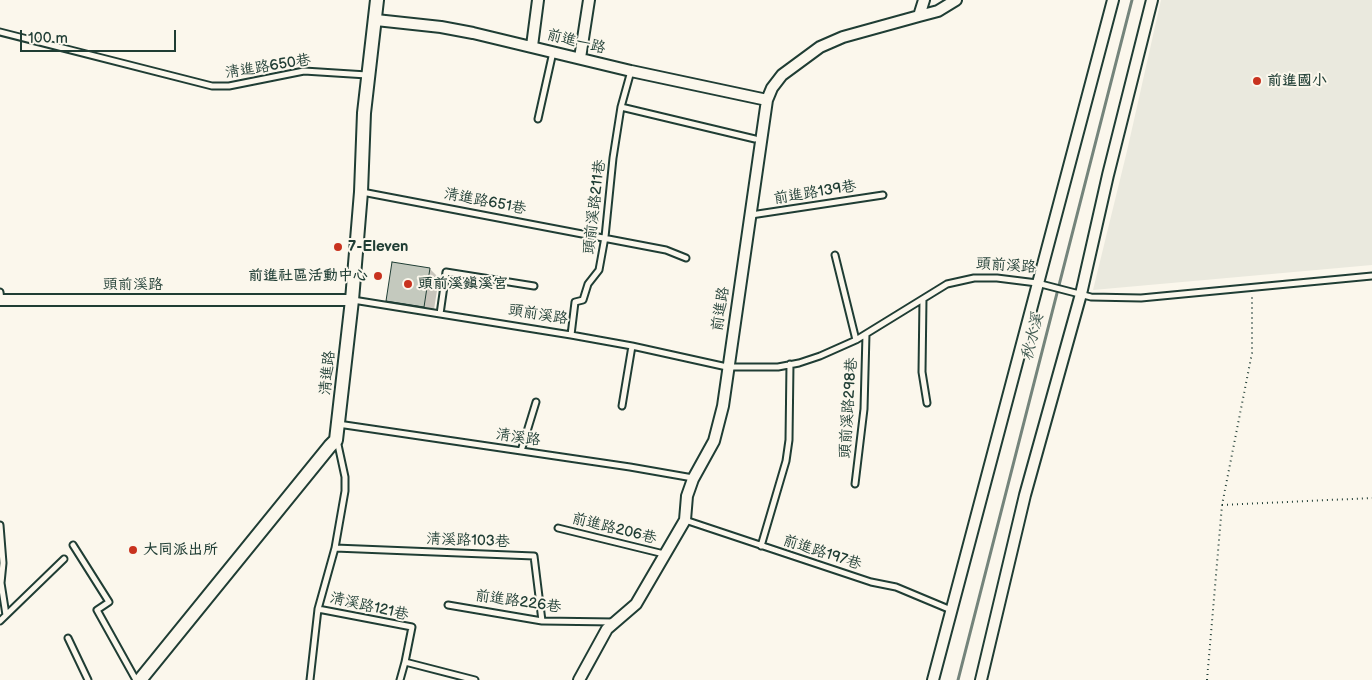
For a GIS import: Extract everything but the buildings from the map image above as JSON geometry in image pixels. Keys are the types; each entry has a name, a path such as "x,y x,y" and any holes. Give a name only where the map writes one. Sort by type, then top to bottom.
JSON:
{"street":[{"name":"清進路","path":"336,440 362,192 367,75 376,20 377,0"},
{"path":"532,46 538,0"},
{"path":"580,58 590,0"},
{"path":"919,16 924,0"},
{"name":"前進路","path":"581,680 607,629 636,604 685,520 687,496 694,478 714,441 723,406 767,100 772,88 782,75 820,46 843,37 938,11 956,0"},
{"path":"933,680 1113,0"},
{"path":"981,680 1025,495 1083,294 1110,165 1152,0"},
{"name":"前進一路","path":"376,20 440,27 532,46 631,71 767,100"},
{"name":"頭前溪路","path":"0,297 352,300"},
{"path":"140,680 336,440"}],"lane":[{"name":"清進路650巷","path":"0,32 212,86 229,86 304,71 367,75"},
{"path":"538,119 553,51"},
{"name":"頭前溪路211巷","path":"571,335 575,302 583,300 588,284 598,273 605,237 613,158 621,107 631,71"},
{"path":"621,107 755,139"},
{"name":"清進路651巷","path":"362,192 605,237 666,250 686,258"},
{"name":"前進路139巷","path":"751,215 883,196"},
{"path":"835,255 856,340"},
{"path":"440,314 446,272 534,286"},
{"path":"1083,294 1141,298 1372,276"},
{"name":"頭前溪路","path":"352,300 571,335 728,367 778,367 820,356 856,340 947,284 974,278 997,278 1048,285 1083,294"},
{"path":"923,299 922,372 927,403"},
{"name":"頭前溪路298巷","path":"855,484 864,409 866,334"},
{"path":"622,406 632,346"},
{"path":"760,546 786,461 789,440 790,364"},
{"path":"521,451 536,402"},
{"name":"清溪路","path":"338,424 694,478"},
{"path":"310,680 318,609 336,548 346,491 345,477 336,440"},
{"name":"前進路197巷","path":"685,520 871,582 896,587 952,610"},
{"path":"0,525 3,563 2,582 6,615"},
{"name":"前進路206巷","path":"558,528 664,554"},
{"path":"73,545 109,602 97,610 136,680"},
{"name":"清溪路103巷","path":"336,548 534,556 542,621"},
{"path":"0,621 64,559"},
{"name":"前進路226巷","path":"448,605 542,621 614,622"},
{"name":"清溪路121巷","path":"318,609 412,627 405,662"},
{"path":"68,638 88,680"},
{"path":"400,680 405,662 476,680"}],"path":[{"path":"1208,680 1222,505 1252,353 1252,288"},
{"path":"1222,505 1372,498"}],"shaded area":[{"name":"前進國小","path":"1161,0 1372,0 1372,265 1093,290"}],"waterway":[{"name":"秋水溪","path":"958,680 1132,0"}],"place":[{"name":"前進國小","path":"1257,81"},
{"name":"7-Eleven","path":"338,247"},
{"name":"前進社區活動中心","path":"378,276"},
{"name":"頭前溪鎮溪宮","path":"408,284"},
{"name":"大同派出所","path":"133,550"}]}
